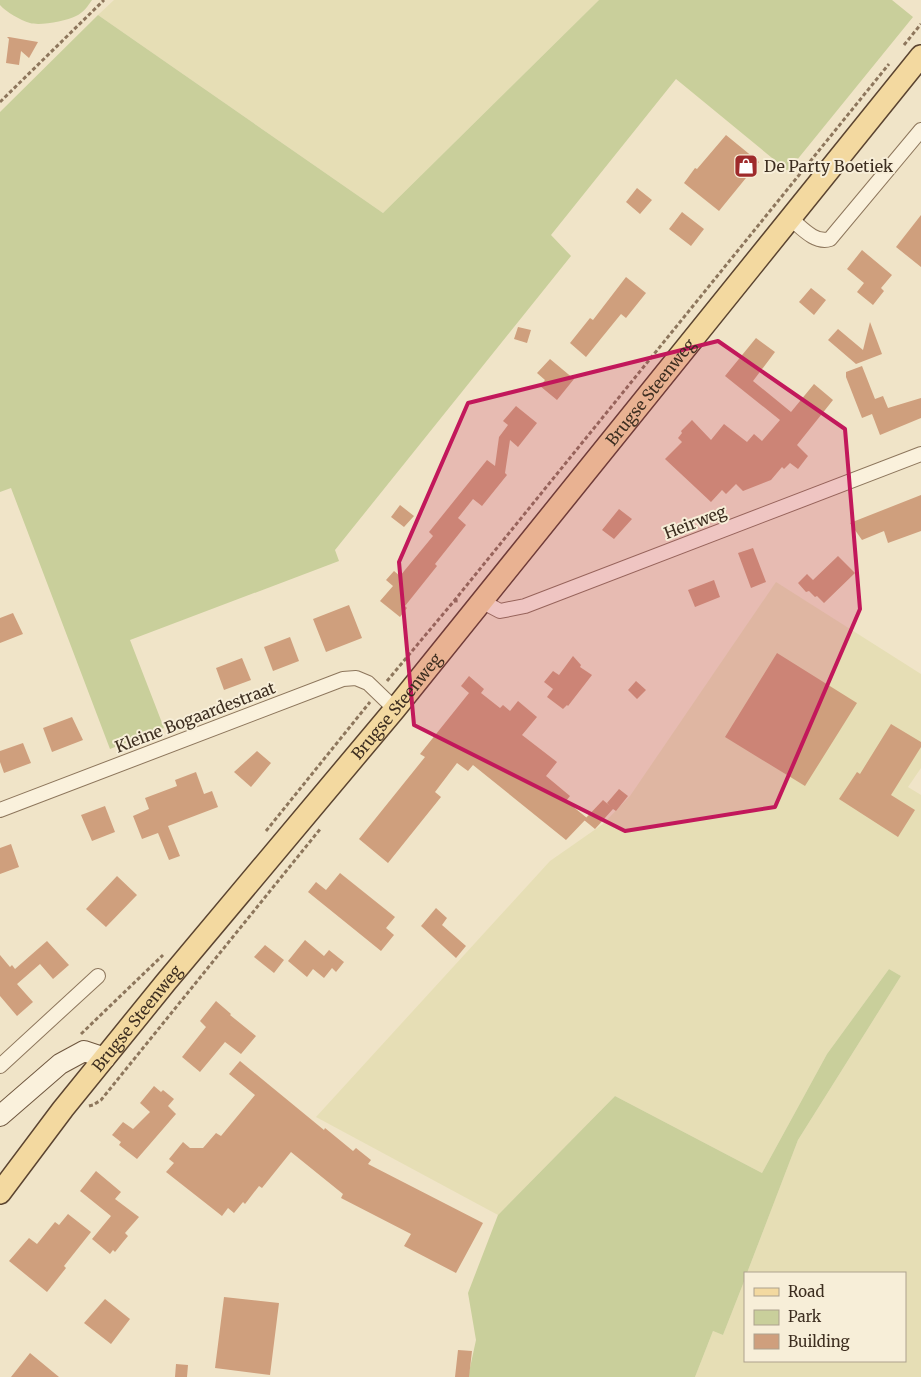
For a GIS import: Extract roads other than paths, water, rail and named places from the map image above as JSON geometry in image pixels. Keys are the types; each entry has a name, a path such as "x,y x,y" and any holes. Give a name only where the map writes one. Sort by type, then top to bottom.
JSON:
{"main road":[{"name":"Brugse Steenweg","path":"0,1193 64,1109 166,982 395,709 790,218 912,52"},
{"path":"0,1116 60,1064 84,1051 105,1058"}],"street":[{"path":"790,218 817,239 824,241 830,239 921,130"},
{"name":"Heirweg","path":"481,601 500,611 526,606 921,454"},
{"name":"Kleine Bogaardestraat","path":"0,810 344,678 356,678 368,684 395,709"},
{"path":"0,1066 98,976"}],"place":[{"name":"De Party Boetiek","path":"746,166"}]}
